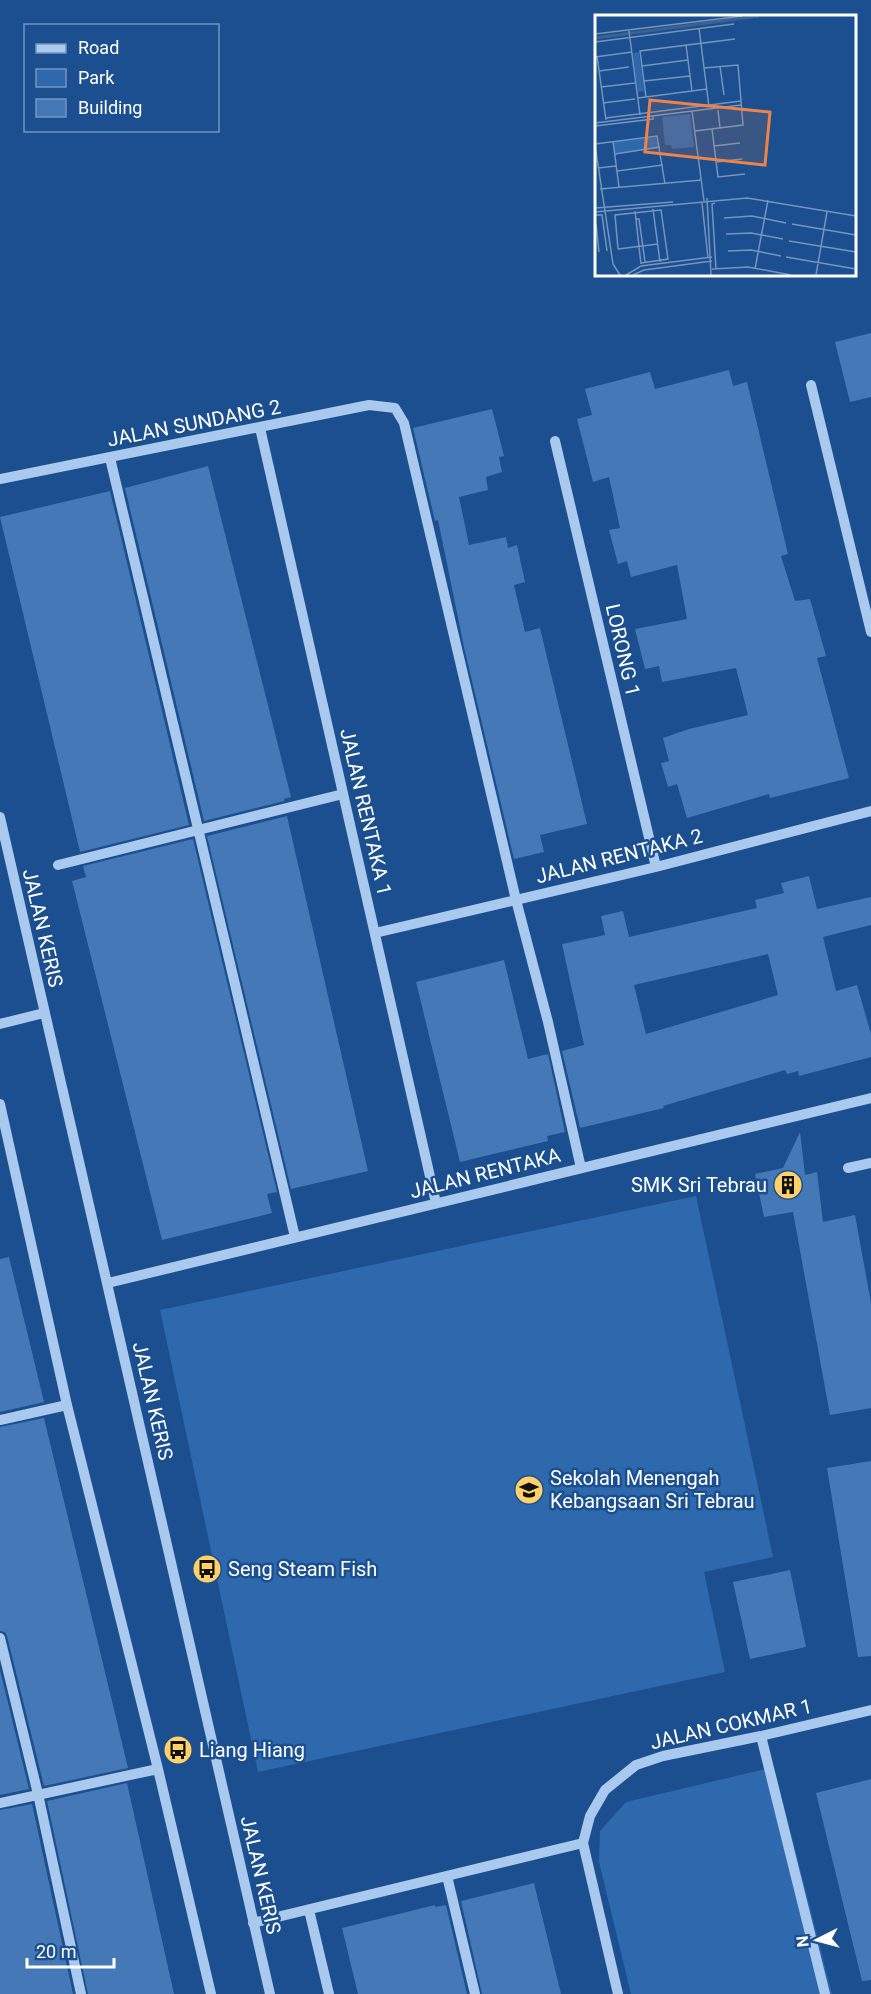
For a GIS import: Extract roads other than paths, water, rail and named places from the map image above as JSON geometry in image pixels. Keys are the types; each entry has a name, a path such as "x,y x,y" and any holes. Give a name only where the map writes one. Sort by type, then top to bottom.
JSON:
{"street":[{"path":"811,385 871,632"},
{"name":"JALAN SUNDANG 2","path":"0,479 369,405 395,408 404,423 516,900"},
{"name":"JALAN RENTAKA 1","path":"260,428 436,1203"},
{"name":"LORONG 1","path":"555,441 656,867"},
{"path":"110,458 295,1237"},
{"path":"58,864 200,831 343,794"},
{"name":"JALAN RENTAKA 2","path":"375,933 656,867 871,811"},
{"name":"JALAN KERIS","path":"0,817 270,1994"},
{"path":"516,900 548,1022 581,1168"},
{"path":"0,1023 44,1013"},
{"name":"JALAN RENTAKA","path":"108,1282 871,1098"},
{"path":"0,1104 67,1405 158,1769 211,1994"},
{"path":"848,1168 871,1163"},
{"path":"0,1420 67,1405"},
{"path":"0,1638 38,1794 81,1994"},
{"name":"JALAN COKMAR 1","path":"618,1994 583,1843 590,1816 605,1790 636,1765 663,1756 871,1710"},
{"path":"760,1736 825,1994"},
{"path":"0,1803 158,1769"},
{"path":"253,1923 583,1843"},
{"path":"447,1876 475,1994"},
{"path":"309,1910 328,1994"}],"place":[{"name":"SMK Sri Tebrau","path":"788,1185"},
{"name":"Sekolah Menengah Kebangsaan Sri Tebrau","path":"529,1490"},
{"name":"Seng Steam Fish","path":"207,1569"},
{"name":"Liang Hiang","path":"178,1750"}]}
